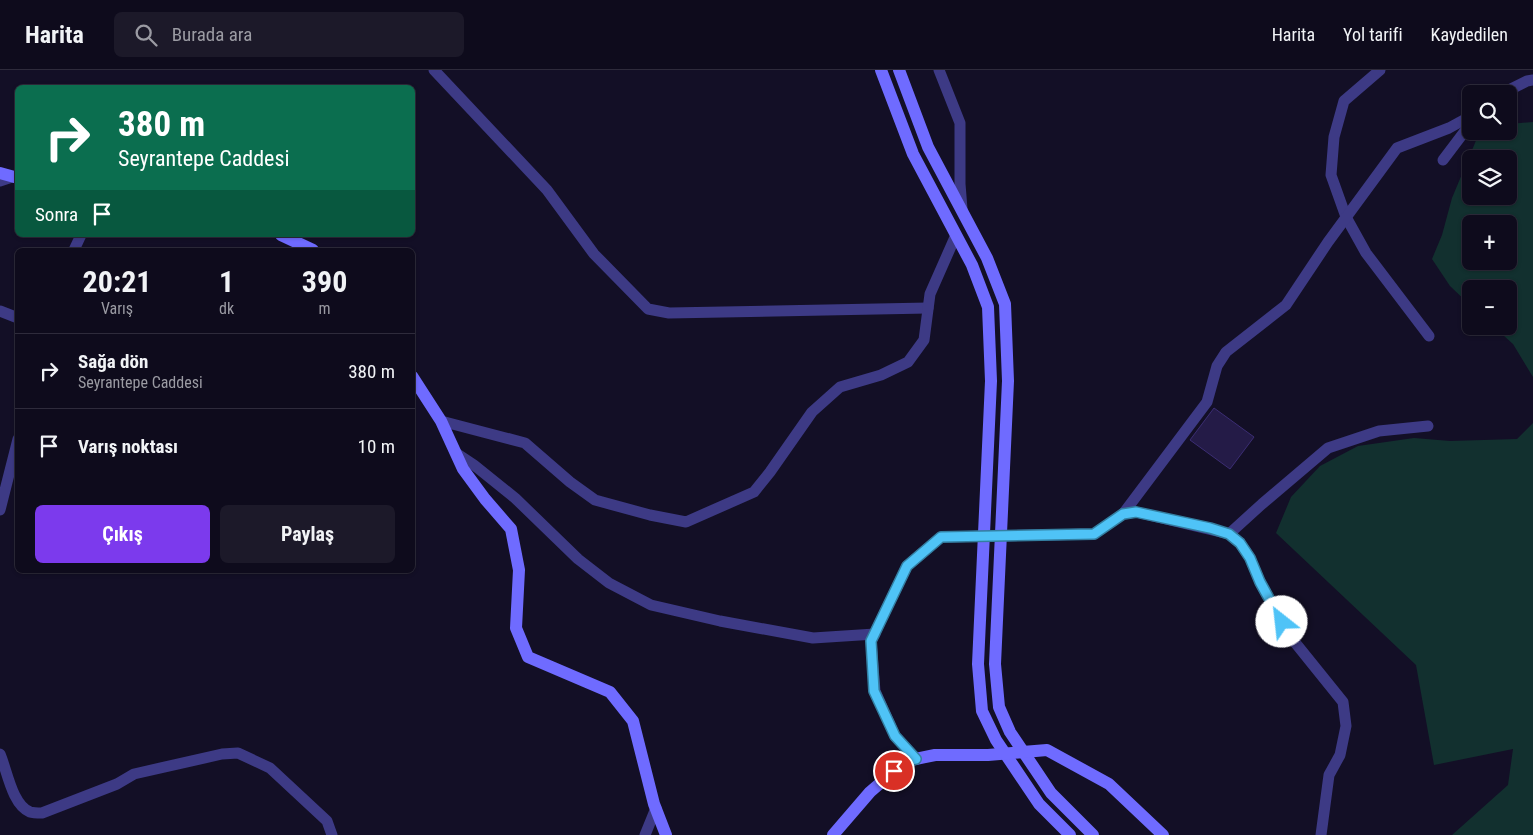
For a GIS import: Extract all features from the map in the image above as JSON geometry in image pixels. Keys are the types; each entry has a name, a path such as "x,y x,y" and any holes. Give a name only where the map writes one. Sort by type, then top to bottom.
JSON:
{"main road":[{"path":"881,70 913,154 972,265 988,307 991,381 978,664 982,711 996,740 1038,804 1070,835"},
{"path":"899,70 928,147 988,258 1005,304 1008,381 995,664 998,707 1010,732 1052,793 1094,835"},
{"path":"285,237 309,248"},
{"path":"415,381 441,422 463,469 511,529 519,570 516,628 528,657 610,692 633,721 656,808 666,835"},
{"path":"833,835 870,792 906,761 935,755 988,756 1047,750 1109,784 1163,835"}],"street":[{"path":"434,70 548,190 594,254 648,309 669,313 928,308"},
{"path":"939,70 960,123 962,211"},
{"path":"1380,70 1344,100 1334,138 1331,175 1346,217 1366,253 1430,336"},
{"path":"1517,86 1533,80"},
{"path":"916,759 895,736 874,691 871,641 907,566 941,537 1094,534 1123,514 1207,402 1218,366 1226,352 1286,305 1346,217 1397,148 1449,128 1462,121"},
{"path":"1443,160 1462,135"},
{"path":"441,422 525,443 570,482 595,500 650,515 686,522 754,492 812,412 840,387 881,376 908,362 924,340 930,294 956,235"},
{"path":"0,311 15,317"},
{"path":"1229,534 1328,448 1379,431 1428,426"},
{"path":"0,510 15,450"},
{"path":"456,453 515,498 578,559 608,583 651,605 813,638 874,634"},
{"path":"1123,514 1136,512 1229,534 1240,543 1250,558 1260,582 1289,635 1343,702 1346,726 1340,755 1329,775 1321,835"},
{"path":"0,754 7,770 14,797 29,812 42,813 117,784 134,774 222,754 238,753 270,768 327,820 332,835"},
{"path":"645,835 656,808"}],"green space":[{"path":"1533,122 1533,377 1513,344 1503,335 1517,335 1517,280 1462,280 1462,297 1450,286 1432,259 1462,174 1462,205 1517,205 1517,150 1472,150 1476,140 1517,140 1517,123"},
{"path":"1533,423 1533,835 1452,835 1508,785 1513,749 1434,765 1416,665 1276,533 1291,497 1320,466 1358,446 1414,438 1450,441 1517,439"}],"building":[{"path":"1214,408 1254,437 1230,469 1190,440"}],"route":[{"path":"894,771 906,761 916,759 895,736 874,691 871,641 907,566 941,537 1094,534 1123,514 1136,512 1210,528 1229,534 1240,543 1250,558 1260,582 1282,622"}]}
